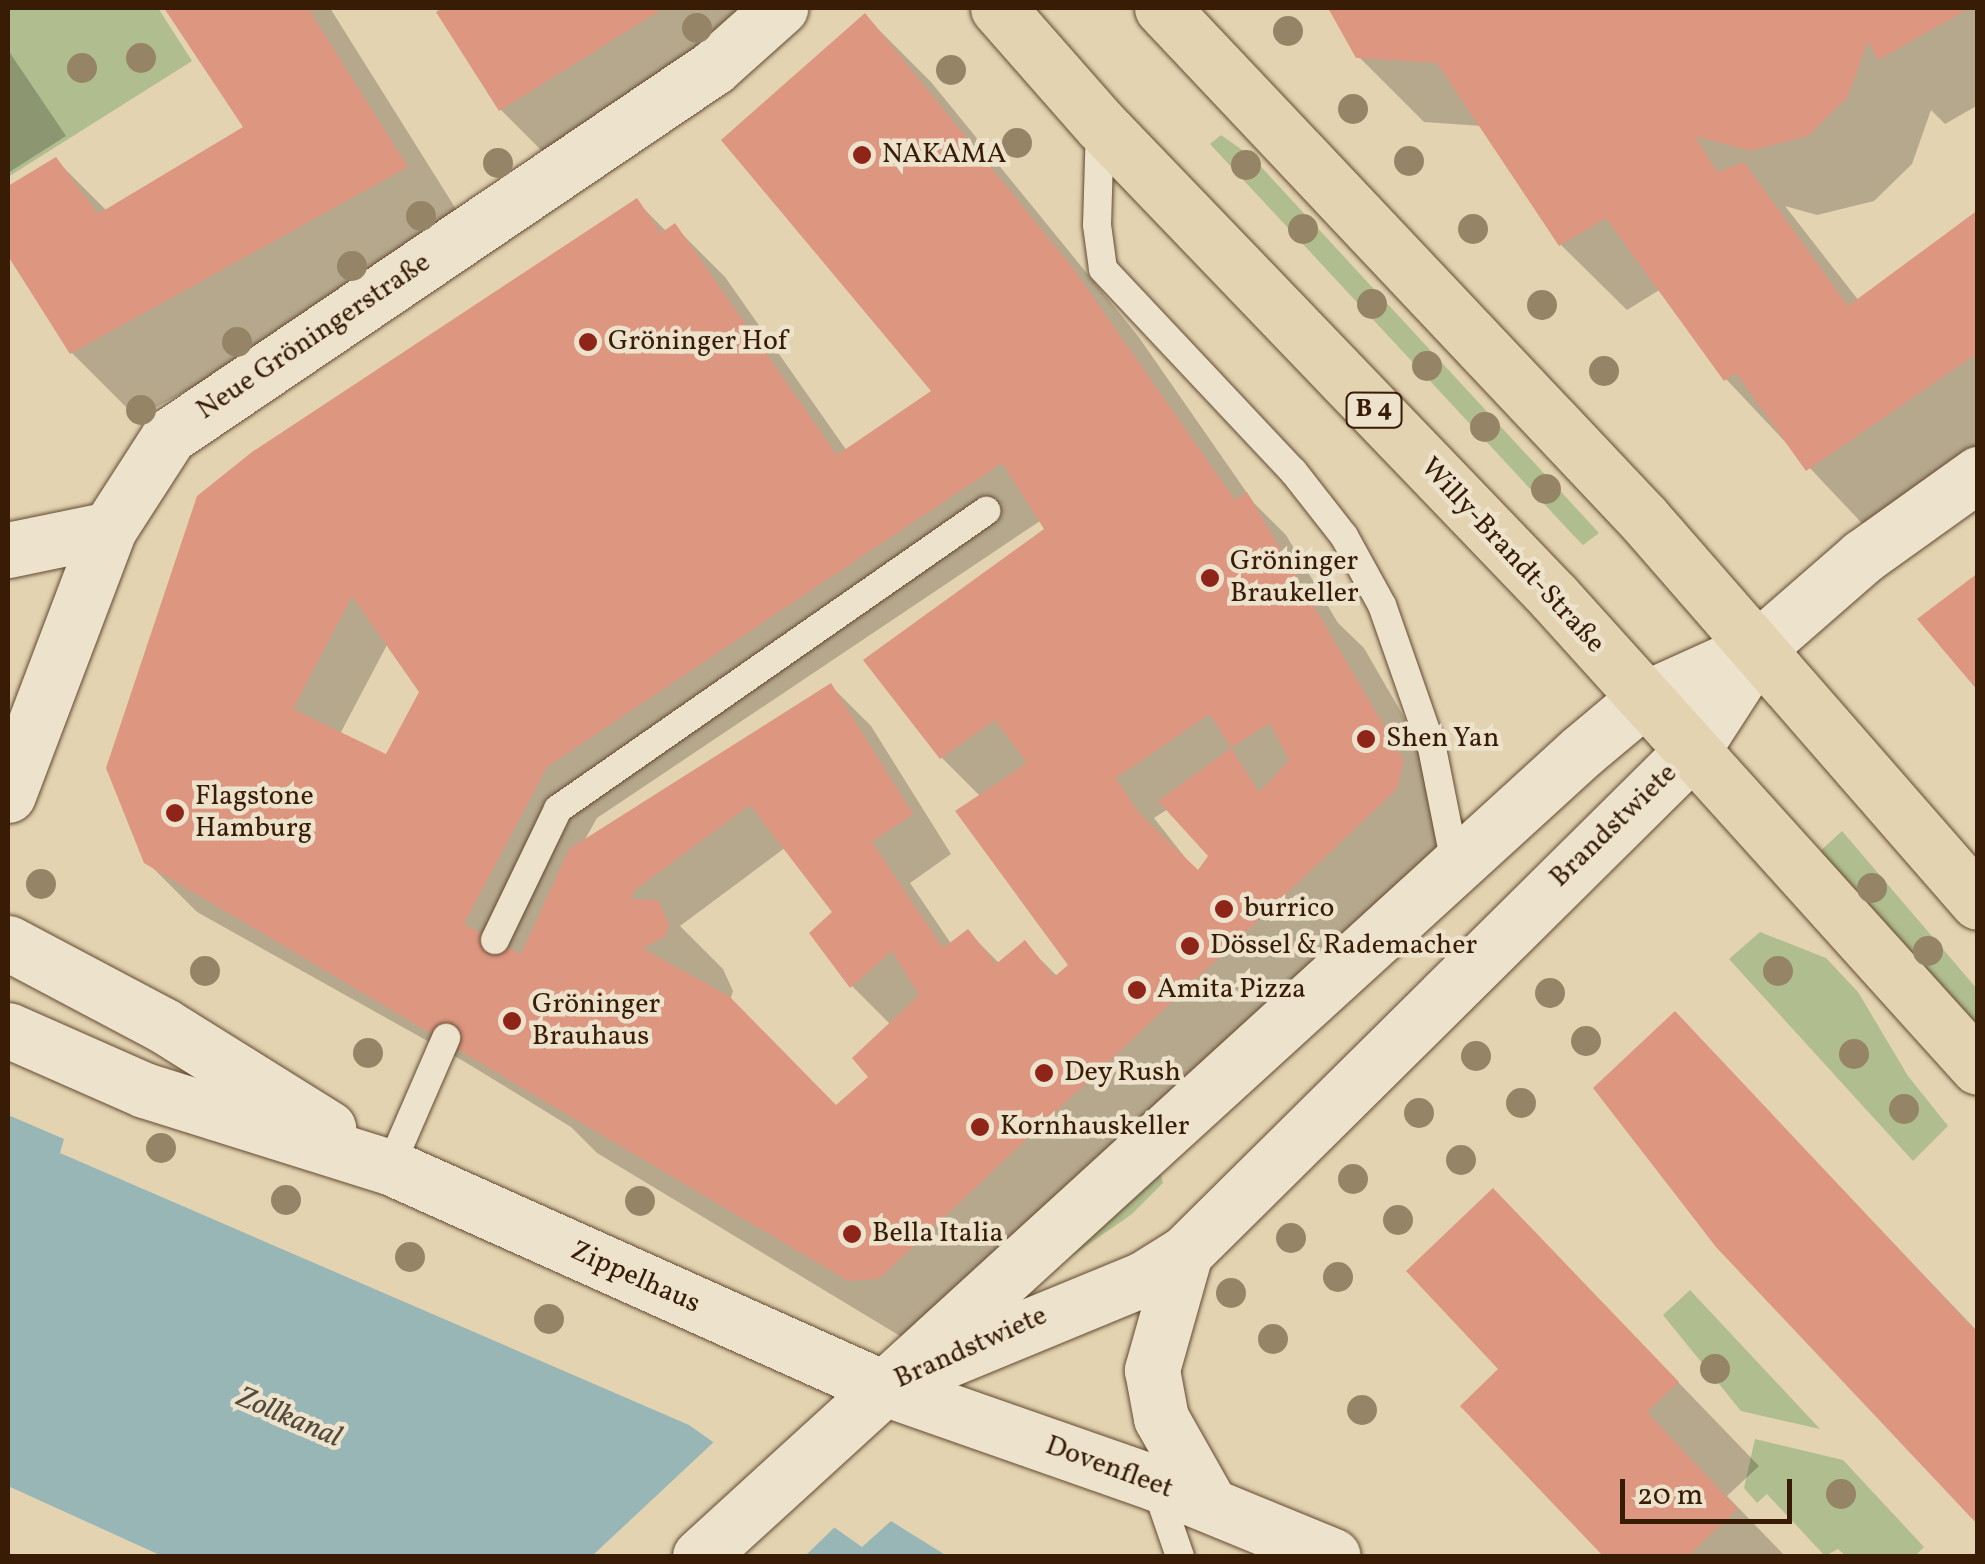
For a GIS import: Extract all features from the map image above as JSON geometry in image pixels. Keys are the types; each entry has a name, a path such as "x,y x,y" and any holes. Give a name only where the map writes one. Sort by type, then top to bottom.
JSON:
{"main road":[{"name":"Neue Gröningerstraße","path":"8,795 109,529 168,436 714,67 780,8"},
{"name":"Willy-Brandt-Straße","path":"998,8 1100,124 1644,699 1978,1066"},
{"path":"1162,8 1759,647 1978,902"},
{"name":"Brandstwiete","path":"881,1387 1143,1279 1185,1253 1690,752 1759,647 1862,557 1976,476"},
{"path":"8,550 109,529"},
{"name":"Brandstwiete","path":"881,1387 1454,863 1644,699 1759,647"},
{"name":"Zippelhaus","path":"8,943 163,1024 390,1167"},
{"name":"Zippelhaus","path":"8,1030 144,1090 390,1167 881,1387"},
{"path":"1185,1253 1152,1370 1161,1418 1210,1505"},
{"path":"700,1556 881,1387"},
{"name":"Dovenfleet","path":"881,1387 1154,1482 1333,1556"}],"lane":[{"path":"1100,124 1097,225 1103,268 1293,471 1344,536 1382,605 1432,748 1454,863"},
{"path":"495,940 558,809 986,511"},
{"path":"390,1167 446,1038"},
{"path":"1154,1482 1180,1556"}],"green space":[{"path":"8,8 158,8 192,61 8,177"},
{"path":"1221,135 1252,157 1599,533 1583,545 1574,536 1210,144"},
{"path":"1842,831 1977,989 1977,1025 1817,854"},
{"path":"1760,932 1826,958 1858,992 1908,1076 1948,1126 1913,1161 1729,959"},
{"path":"1160,1172 1163,1183 1132,1214 1036,1281"},
{"path":"1690,1290 1820,1429 1741,1411 1663,1315"},
{"path":"1755,1439 1843,1460 1924,1547 1915,1556 1846,1556 1838,1549 1825,1556 1767,1494 1757,1503 1744,1488"}],"water":[{"name":"Zollkanal","path":"8,1115 64,1139 60,1153 689,1425 862,1547 891,1521 947,1556 162,1556 8,1486"}],"pier":[{"path":"717,1439 838,1524 805,1556 592,1556"}],"building":[{"path":"164,8 308,8 408,167 70,354 8,256 8,186 56,157 98,214 243,127"},
{"path":"442,8 664,8 499,111 436,12"},
{"path":"1328,8 1970,8 1878,60 1868,41 1847,98 1808,136 1750,151 1695,136 1717,172 1744,162 1848,306 1978,210 1978,353 1806,471 1736,373 1724,381 1606,218 1559,246 1437,63 1356,58"},
{"path":"865,13 1073,268 1235,500 1247,492 1404,760 1397,789 879,1279 848,1281 144,863 106,768 197,496 252,452 637,198 661,233 675,223 837,455 931,391 721,140","holes":["1002,463 1044,529 863,660 940,759 995,720 1027,763 955,811 1068,965 1054,977 1025,940 996,964 968,929 943,948 872,842 913,814 831,683 569,849 521,954 464,924 547,767","352,596 419,692 386,754 293,709","1210,714 1231,748 1158,801 1208,856 1198,870 1138,812 1116,778","1270,723 1289,760 1259,792 1231,748","750,805 832,912 809,933 850,988 892,951 919,995 852,1058 868,1077 836,1105 729,996 642,948 665,937 669,924 658,900 631,899 635,890"]},
{"path":"1978,573 1978,691 1917,619"},
{"path":"1675,1011 1978,1333 1978,1525 1716,1247 1593,1088"},
{"path":"1493,1188 1679,1382 1647,1412 1738,1509 1688,1556 1603,1556 1460,1406 1498,1369 1406,1271"}],"place":[{"name":"NAKAMA","path":"862,155"},
{"name":"Gröninger Hof","path":"588,342"},
{"name":"Gröninger Braukeller","path":"1210,578"},
{"name":"Shen Yan","path":"1366,739"},
{"name":"Flagstone Hamburg","path":"175,813"},
{"name":"burrico","path":"1224,909"},
{"name":"Dössel & Rademacher","path":"1190,946"},
{"name":"Amita Pizza","path":"1137,990"},
{"name":"Gröninger Brauhaus","path":"512,1021"},
{"name":"Dey Rush","path":"1044,1073"},
{"name":"Kornhauskeller","path":"980,1127"},
{"name":"Bella Italia","path":"852,1234"}]}
